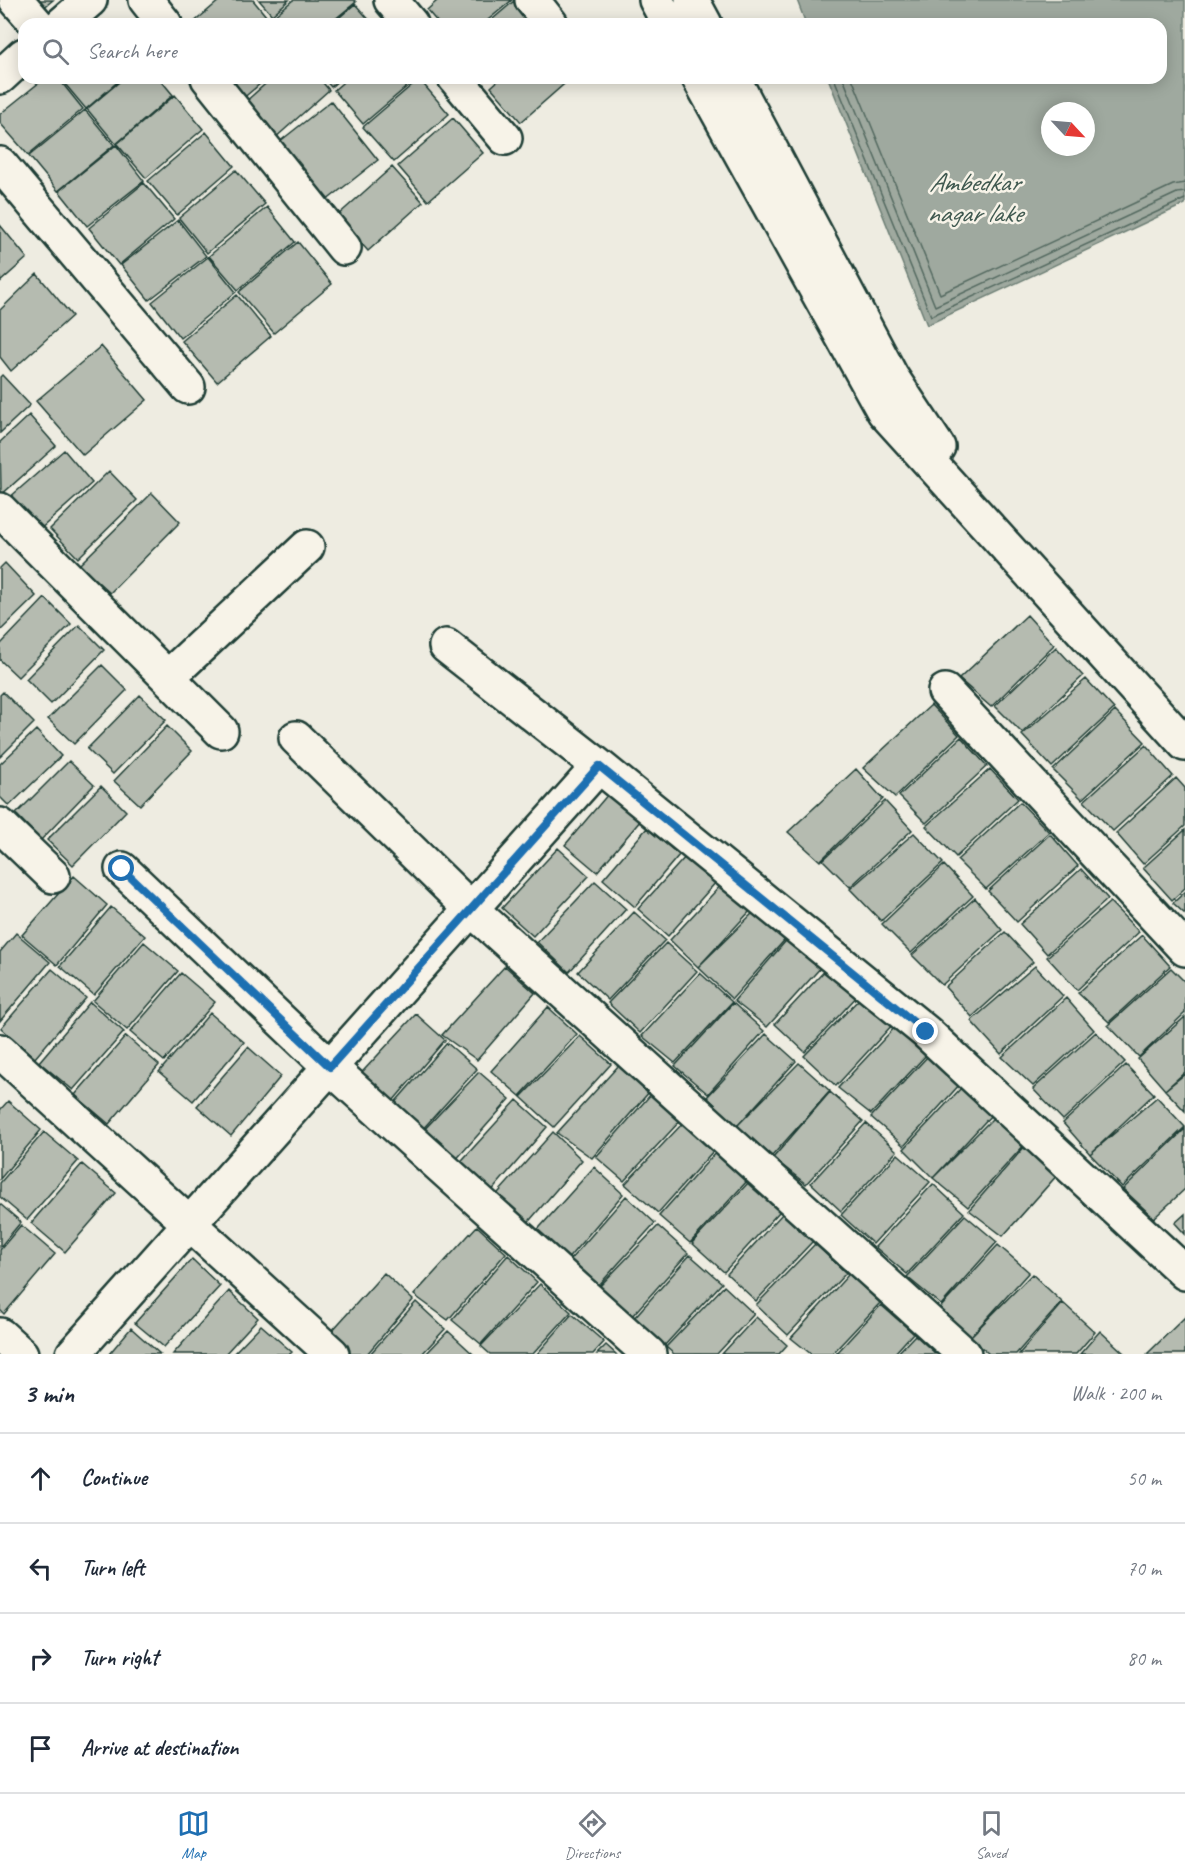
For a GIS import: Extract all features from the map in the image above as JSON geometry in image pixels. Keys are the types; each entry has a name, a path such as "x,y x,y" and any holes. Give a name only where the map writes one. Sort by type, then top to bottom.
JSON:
{"street":[{"path":"16,0 32,18"},
{"path":"69,18 90,0"},
{"path":"146,0 160,18"},
{"path":"391,0 406,18"},
{"path":"532,0 546,18"},
{"path":"656,0 666,18"},
{"path":"692,0 702,18"},
{"path":"0,77 18,60"},
{"path":"213,84 344,248"},
{"path":"460,84 505,138"},
{"path":"702,84 884,412 1185,744"},
{"path":"736,84 891,375 987,524"},
{"path":"0,164 188,387"},
{"path":"0,510 221,731"},
{"path":"168,677 307,547"},
{"path":"446,646 599,766 926,1032 1185,1273"},
{"path":"945,691 1185,949"},
{"path":"296,738 471,909 964,1354"},
{"path":"73,1354 599,766"},
{"path":"0,825 53,876"},
{"path":"122,869 330,1067 649,1354"},
{"path":"0,1051 332,1354"},
{"path":"0,1335 21,1354"}],"water":[{"name":"Ambedkar nagar lake","path":"797,0 1185,0 1185,204 927,325 830,84 1167,84 1167,18 804,18"}],"building":[{"path":"27,0 53,0 37,13"},
{"path":"220,0 253,0 266,16 264,18 199,18"},
{"path":"259,0 289,0 272,15"},
{"path":"293,0 354,0 356,2 336,18 273,17"},
{"path":"438,0 512,0 490,18 434,18 427,10"},
{"path":"514,1 527,18 494,18"},
{"path":"355,4 368,18 339,18"},
{"path":"38,84 63,84 83,109 28,155 0,123 0,114"},
{"path":"65,84 115,84 86,109"},
{"path":"117,84 164,84 173,95 116,144 87,109"},
{"path":"226,84 260,84 241,100"},
{"path":"265,84 324,84 329,90 274,139 244,103"},
{"path":"341,84 410,84 363,124 334,90"},
{"path":"413,84 423,84 449,114 394,162 363,127"},
{"path":"494,84 564,84 521,122 491,87"},
{"path":"175,95 203,129 146,178 117,144"},
{"path":"331,101 378,160 326,201 279,142"},
{"path":"85,110 114,145 58,191 29,156"},
{"path":"453,118 483,153 428,201 398,166"},
{"path":"206,132 234,166 177,215 148,181"},
{"path":"116,145 144,181 87,226 59,191"},
{"path":"392,167 423,202 368,251 337,216"},
{"path":"236,170 265,204 207,253 179,218"},
{"path":"144,183 174,219 119,265 89,228"},
{"path":"267,207 295,242 238,290 209,256"},
{"path":"178,220 206,256 149,300 121,265"},
{"path":"0,225 27,258 0,282"},
{"path":"298,242 332,284 274,333 239,292"},
{"path":"208,257 236,292 180,338 152,302"},
{"path":"37,274 72,316 11,371 0,357 0,310"},
{"path":"237,295 271,336 217,382 182,341"},
{"path":"101,346 147,400 83,455 36,401"},
{"path":"2,375 30,405 0,433 0,377"},
{"path":"29,415 56,446 1,495 0,442"},
{"path":"64,450 92,483 38,531 9,498"},
{"path":"109,471 137,500 78,558 50,529"},
{"path":"152,493 180,522 110,593 79,565"},
{"path":"5,563 36,596 0,631 0,568"},
{"path":"45,598 71,624 18,677 0,660 0,645"},
{"path":"1027,615 1054,645 991,707 959,679"},
{"path":"79,625 104,650 51,704 26,679"},
{"path":"1056,647 1083,676 1022,733 995,706"},
{"path":"102,665 127,690 74,744 48,719"},
{"path":"1086,679 1114,709 1052,767 1022,735"},
{"path":"3,692 34,723 0,757 0,695"},
{"path":"140,695 166,720 113,774 87,749"},
{"path":"931,705 959,735 895,797 863,768"},
{"path":"1115,711 1145,742 1082,799 1053,770"},
{"path":"167,726 192,751 140,805 114,781"},
{"path":"36,730 61,756 9,806 0,797 0,764"},
{"path":"961,737 987,766 926,823 899,796"},
{"path":"1146,745 1173,776 1113,831 1084,801"},
{"path":"69,761 94,785 41,840 16,814"},
{"path":"856,769 883,799 820,861 788,832"},
{"path":"990,769 1018,799 956,857 926,826"},
{"path":"1176,778 1185,788 1185,826 1143,864 1116,833"},
{"path":"101,786 126,811 73,865 47,840"},
{"path":"609,793 641,820 597,872 565,845"},
{"path":"885,801 912,830 850,887 823,860"},
{"path":"1020,802 1049,832 986,889 957,860"},
{"path":"647,828 679,855 635,907 603,879"},
{"path":"1185,830 1185,888 1172,900 1143,868"},
{"path":"914,833 943,863 881,921 850,889"},
{"path":"1050,834 1078,866 1017,922 988,891"},
{"path":"558,848 589,876 533,936 502,908"},
{"path":"687,855 717,881 668,936 638,909"},
{"path":"944,865 973,896 911,953 882,924"},
{"path":"1081,869 1108,899 1047,954 1020,924"},
{"path":"74,876 107,905 57,965 22,935"},
{"path":"595,881 626,909 569,972 537,942"},
{"path":"723,883 751,910 698,967 670,940"},
{"path":"1185,892 1185,914 1173,903"},
{"path":"975,898 1002,930 942,985 912,955"},
{"path":"1110,902 1139,932 1077,990 1047,957"},
{"path":"760,906 790,934 732,999 698,967"},
{"path":"111,907 145,936 94,995 60,966"},
{"path":"634,912 665,940 608,1000 578,972"},
{"path":"1005,932 1033,962 972,1017 945,987"},
{"path":"16,933 50,962 0,1021 0,952"},
{"path":"791,935 823,965 767,1027 734,1001"},
{"path":"1142,935 1170,966 1109,1022 1078,993"},
{"path":"144,942 178,971 127,1030 93,1001"},
{"path":"666,943 697,971 640,1033 608,1003"},
{"path":"831,964 861,992 805,1052 775,1024"},
{"path":"505,966 535,993 477,1060 442,1035"},
{"path":"1035,966 1063,996 1001,1054 971,1021"},
{"path":"1171,968 1185,982 1185,1013 1139,1057 1108,1025"},
{"path":"52,969 86,998 35,1058 1,1028"},
{"path":"181,973 215,1002 164,1061 130,1032"},
{"path":"700,973 732,1002 675,1063 642,1036"},
{"path":"863,995 894,1023 836,1086 804,1056"},
{"path":"1066,998 1094,1030 1033,1086 1002,1057"},
{"path":"90,1002 124,1032 73,1090 39,1062"},
{"path":"733,1003 764,1031 708,1094 675,1066"},
{"path":"548,1007 577,1034 520,1096 491,1071"},
{"path":"210,1013 244,1042 193,1101 159,1072"},
{"path":"416,1014 445,1040 387,1108 353,1082"},
{"path":"1185,1017 1185,1072 1165,1090 1138,1059"},
{"path":"897,1025 928,1053 871,1114 838,1088"},
{"path":"1096,1032 1125,1062 1063,1120 1033,1089"},
{"path":"766,1034 796,1061 737,1126 707,1097"},
{"path":"126,1036 159,1065 109,1124 75,1095"},
{"path":"580,1036 611,1064 554,1127 521,1097"},
{"path":"447,1043 477,1069 420,1132 391,1107"},
{"path":"248,1047 281,1076 231,1136 197,1106"},
{"path":"929,1055 961,1083 904,1146 871,1117"},
{"path":"799,1063 830,1091 772,1156 737,1126"},
{"path":"620,1064 650,1091 592,1158 557,1133"},
{"path":"1126,1065 1154,1094 1090,1154 1063,1123"},
{"path":"479,1072 510,1099 453,1163 420,1134"},
{"path":"1185,1074 1185,1111 1165,1090"},
{"path":"963,1086 993,1113 933,1178 904,1149"},
{"path":"830,1092 863,1121 806,1184 773,1158"},
{"path":"652,1093 681,1120 624,1181 596,1157"},
{"path":"1157,1097 1185,1127 1122,1187 1090,1154"},
{"path":"517,1100 547,1127 489,1194 454,1169"},
{"path":"8,1101 41,1130 0,1179 0,1110"},
{"path":"996,1115 1026,1143 968,1207 933,1178"},
{"path":"684,1122 714,1150 658,1213 625,1184"},
{"path":"866,1123 897,1151 841,1211 811,1183"},
{"path":"1185,1129 1185,1189 1154,1218 1123,1189"},
{"path":"44,1132 78,1161 27,1220 0,1197 0,1183"},
{"path":"553,1132 582,1160 524,1227 490,1202"},
{"path":"1027,1144 1059,1173 1003,1236 969,1210"},
{"path":"716,1152 748,1180 690,1243 659,1216"},
{"path":"898,1154 930,1182 873,1244 841,1215"},
{"path":"82,1164 116,1193 65,1252 31,1223"},
{"path":"594,1167 623,1194 566,1261 532,1236"},
{"path":"749,1182 780,1211 724,1272 692,1243"},
{"path":"933,1184 964,1213 907,1274 875,1247"},
{"path":"626,1196 655,1223 599,1285 570,1260"},
{"path":"0,1204 21,1222 0,1247"},
{"path":"783,1213 813,1241 756,1301 727,1274"},
{"path":"1185,1214 1185,1234 1175,1223"},
{"path":"965,1215 997,1242 941,1305 907,1277"},
{"path":"21,1225 55,1254 4,1314 0,1310 0,1250"},
{"path":"477,1226 506,1253 448,1320 414,1295"},
{"path":"658,1226 688,1253 632,1316 599,1287"},
{"path":"815,1244 846,1273 788,1335 756,1305"},
{"path":"998,1245 1029,1272 970,1337 940,1308"},
{"path":"508,1255 537,1282 481,1344 452,1320"},
{"path":"690,1255 722,1283 664,1346 633,1319"},
{"path":"192,1259 220,1286 164,1347 135,1323"},
{"path":"384,1273 413,1300 367,1354 338,1354 322,1342"},
{"path":"849,1274 880,1303 832,1354 811,1354 791,1338"},
{"path":"1032,1274 1062,1302 1016,1354 989,1354 970,1337"},
{"path":"540,1284 571,1312 533,1354 490,1354 481,1346"},
{"path":"724,1286 754,1314 717,1354 674,1354 666,1347"},
{"path":"229,1291 258,1318 225,1354 173,1354"},
{"path":"416,1302 445,1329 422,1354 370,1354"},
{"path":"1063,1303 1095,1332 1076,1354 1019,1354"},
{"path":"881,1305 913,1333 894,1354 836,1354"},
{"path":"572,1314 604,1342 593,1354 537,1354"},
{"path":"756,1317 787,1345 779,1354 722,1354"},
{"path":"1185,1317 1185,1354 1147,1354"},
{"path":"261,1325 292,1352 290,1354 233,1354"},
{"path":"131,1328 160,1354 109,1354"},
{"path":"448,1331 473,1354 426,1354"},
{"path":"1100,1331 1125,1354 1080,1354"},
{"path":"915,1335 936,1354 897,1354"},
{"path":"606,1345 616,1354 597,1354"}],"route":[{"path":"122,869 330,1067 599,766 926,1032"}]}
